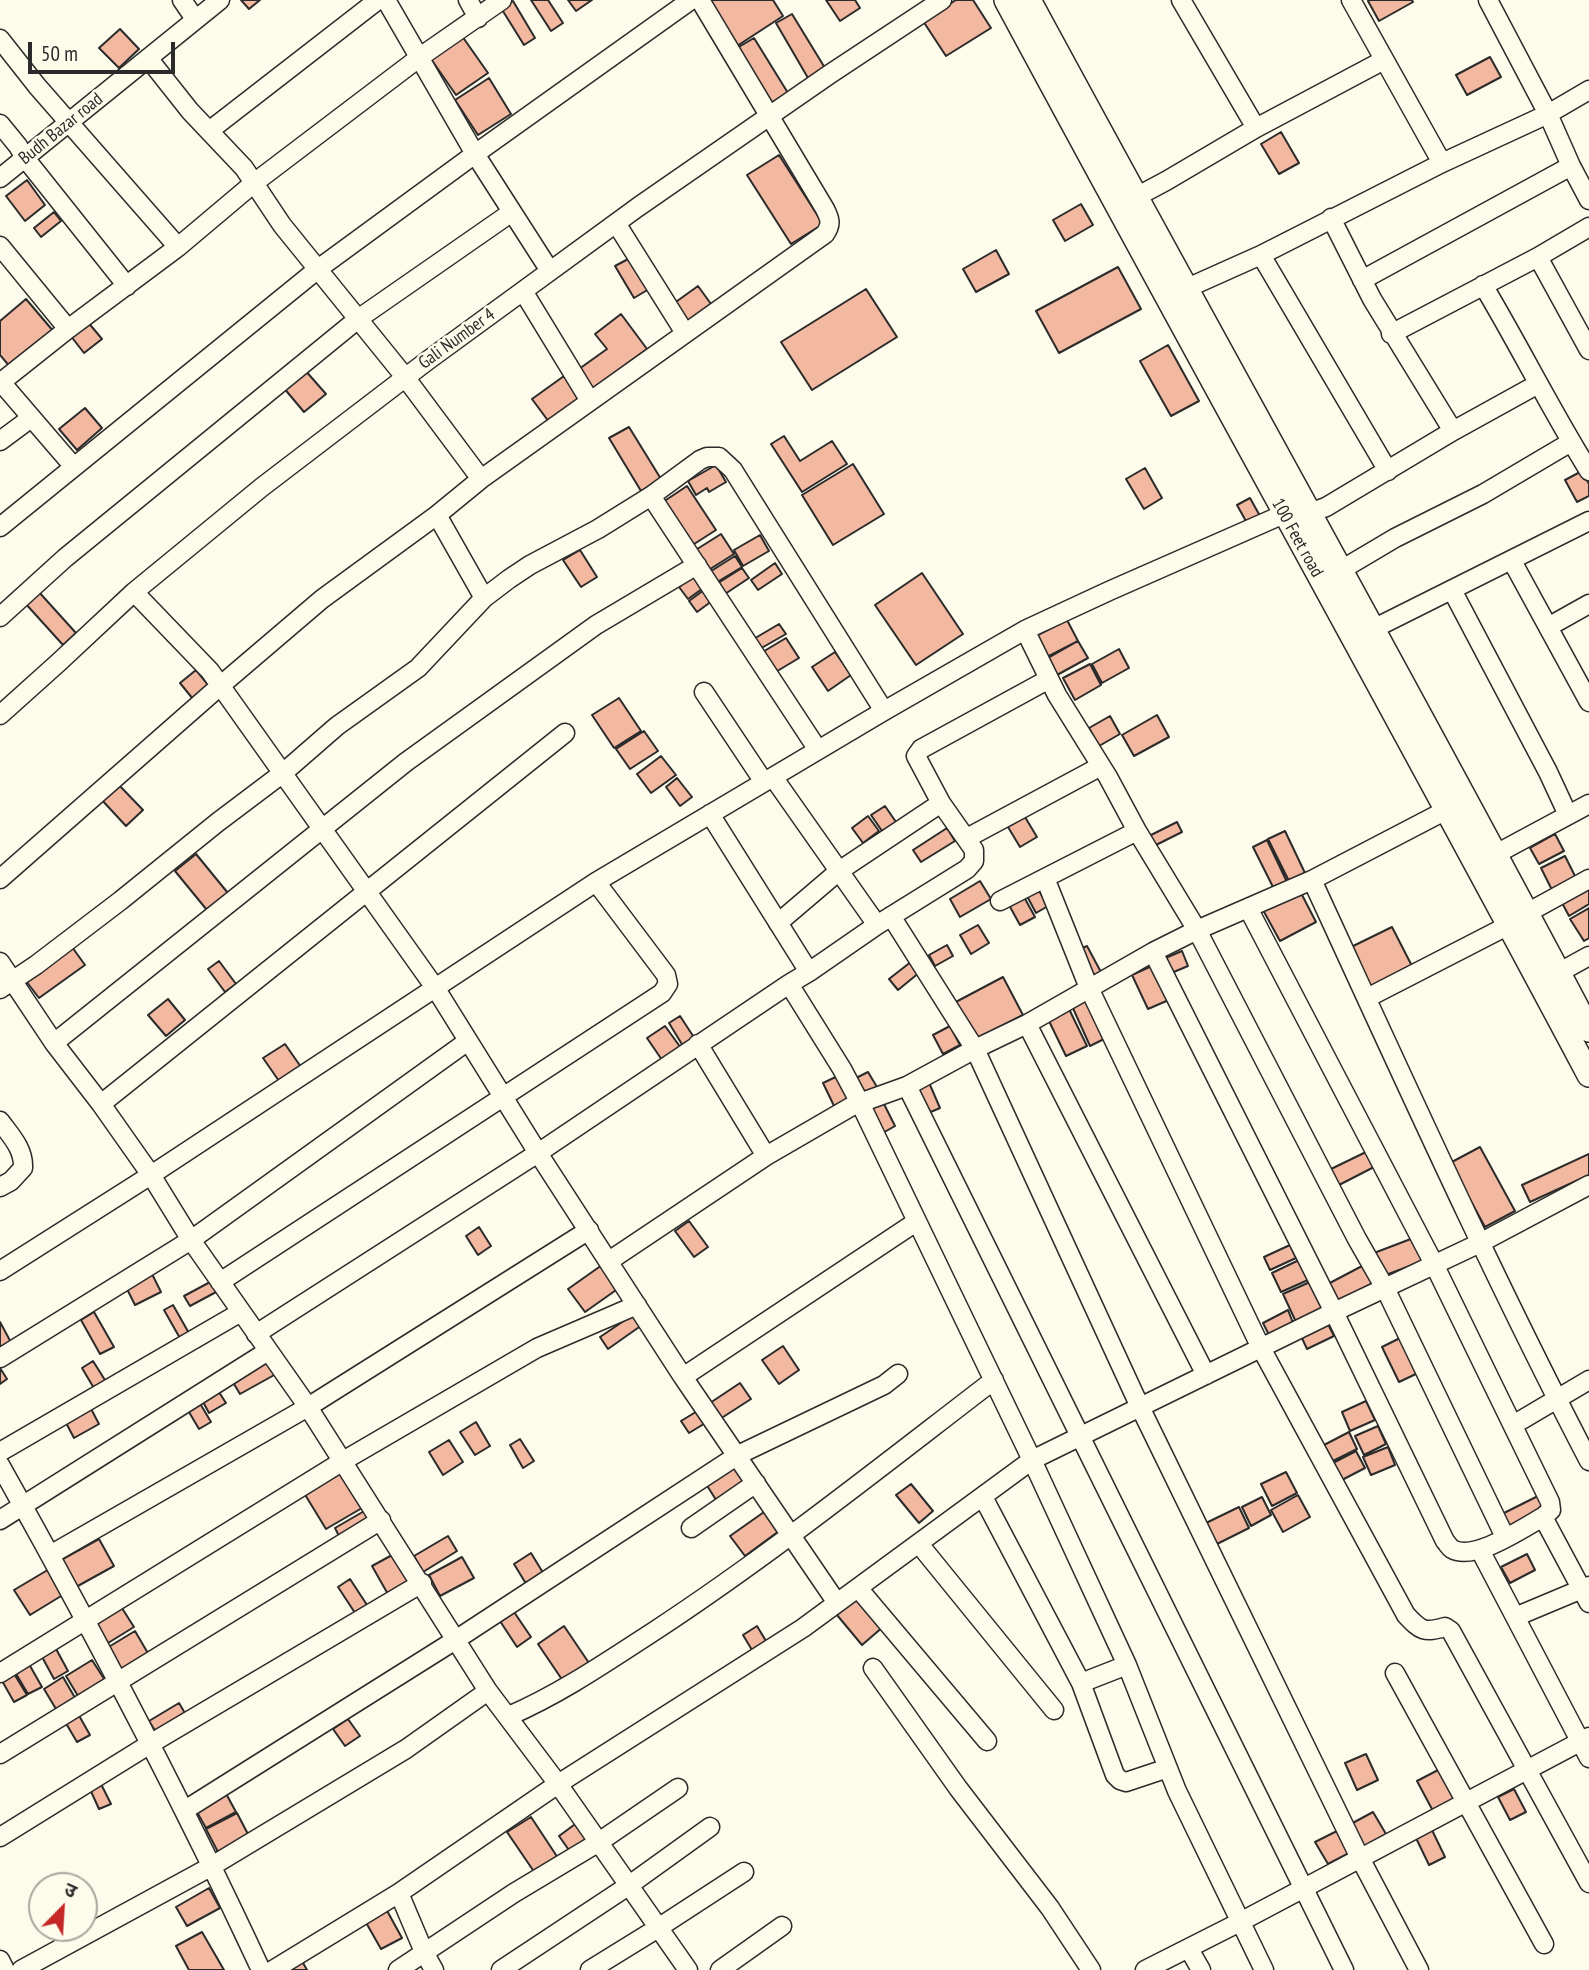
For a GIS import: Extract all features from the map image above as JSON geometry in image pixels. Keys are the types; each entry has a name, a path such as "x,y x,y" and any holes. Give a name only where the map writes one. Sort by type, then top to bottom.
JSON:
{"street":[{"path":"182,0 195,19"},
{"name":"Budh Bazar road","path":"0,177 220,0"},
{"path":"209,131 377,0"},
{"path":"386,0 475,154 550,271"},
{"path":"468,0 478,18"},
{"path":"74,467 1,383 178,247 254,183 420,57 502,0"},
{"path":"0,527 318,269 691,0"},
{"path":"0,879 322,599 481,480 825,234 830,227 830,221 825,209 700,0"},
{"name":"Gali Number 4","path":"7,709 134,592 262,487 405,377 616,223 830,74 942,0"},
{"name":"100 Feet road","path":"1006,0 1284,514 1457,805 1550,978 1589,1076"},
{"name":"100 Feet road","path":"1029,0 1373,629 1457,805 1496,854 1518,919"},
{"path":"1182,0 1256,128"},
{"path":"1352,0 1442,163"},
{"path":"1488,0 1548,114 1589,200"},
{"path":"0,39 37,86 178,247"},
{"path":"148,58 190,111 244,168 282,225 405,377 481,480"},
{"path":"1136,197 1256,128 1384,60"},
{"path":"1185,289 1261,255 1442,163 1548,114 1589,90"},
{"path":"0,124 127,286"},
{"path":"1362,280 1571,166"},
{"path":"0,617 65,558 358,319 512,212"},
{"path":"1331,218 1391,334 1453,431"},
{"path":"616,223 685,333"},
{"path":"1391,334 1538,257 1589,227"},
{"path":"0,246 68,329"},
{"path":"1261,255 1388,471"},
{"path":"1538,257 1589,350"},
{"path":"1483,285 1589,471"},
{"path":"523,291 590,401"},
{"path":"0,1271 436,989 596,882 884,711 1026,630 1109,591 1284,514 1309,513 1326,507 1538,384"},
{"path":"0,441 31,418"},
{"path":"1341,570 1395,538 1483,494 1571,442"},
{"path":"6,985 120,901 337,726 418,668 484,598 530,565 598,529 707,457 719,457 733,470 884,711"},
{"path":"651,496 818,750"},
{"path":"437,515 484,598"},
{"path":"1373,629 1589,522"},
{"path":"1512,561 1548,627 1582,673 1589,702"},
{"path":"54,1043 406,762 596,625 697,565"},
{"path":"1452,590 1569,815"},
{"path":"134,592 210,671 436,989 682,1377 838,1603"},
{"path":"1548,627 1589,604"},
{"path":"1026,630 1057,695 1197,930 1385,1288 1505,1537"},
{"path":"256,1334 538,1153 884,920 967,869 974,861 974,850 941,803 916,756 921,748 1049,679"},
{"path":"0,690 7,709"},
{"path":"704,692 839,871 884,920 975,1049 1140,1407 1360,1858 1419,1970"},
{"path":"101,1104 565,733"},
{"path":"967,838 1101,766"},
{"path":"778,923 839,871 941,803"},
{"path":"1496,854 1589,804"},
{"path":"609,1261 766,1156 860,1103 907,1086 1027,1024 1153,952 1312,880 1457,805"},
{"path":"710,814 809,972"},
{"path":"1000,901 1137,831"},
{"path":"1045,878 1089,988 1261,1348 1406,1615 1421,1630 1445,1627 1451,1631 1589,1883"},
{"path":"1367,998 1589,879"},
{"path":"1312,880 1480,1243 1589,1461"},
{"path":"220,1282 662,993 668,985 666,975 596,882"},
{"path":"1153,952 1334,1312 1445,1541 1454,1550 1480,1550 1543,1517 1551,1510 1550,1502 1434,1264 1248,908"},
{"path":"1550,978 1589,956"},
{"path":"0,962 6,985 101,1104 151,1175 191,1240 309,1407 488,1690 558,1784 688,1970"},
{"name":"100 Feet road","path":"1550,978 1589,1030"},
{"path":"789,984 860,1103 994,1380 1127,1665 1177,1791 1264,1970"},
{"path":"1027,1024 1206,1375"},
{"path":"0,1358 191,1240 468,1041"},
{"path":"698,1044 766,1156"},
{"path":"907,1086 1344,1970"},
{"path":"0,1121 22,1152 24,1161 23,1168 11,1181 0,1187"},
{"path":"273,1970 399,1893 558,1784 803,1628 1032,1460 1480,1243 1589,1185"},
{"path":"682,1377 916,1222"},
{"path":"50,1555 309,1407 589,1230"},
{"path":"0,1673 343,1461 537,1348 637,1305"},
{"path":"0,1452 241,1312"},
{"path":"0,1520 268,1351"},
{"path":"183,1808 185,1810 457,1639 738,1455 884,1385 898,1374"},
{"path":"509,1716 545,1700 600,1667 716,1591 994,1380"},
{"path":"1513,1425 1589,1380"},
{"path":"0,1465 86,1620 183,1808 261,1970"},
{"path":"691,1528 756,1483"},
{"path":"983,1497 1081,1682 1115,1775 1126,1782 1168,1768"},
{"path":"1515,1617 1587,1593 1543,1517"},
{"path":"0,1754 381,1520"},
{"path":"919,1544 1054,1710"},
{"path":"1480,1550 1584,1739 1589,1758"},
{"path":"0,1837 150,1744 422,1583"},
{"path":"858,1588 987,1741"},
{"path":"1081,1682 1127,1665"},
{"path":"873,1668 958,1788 1050,1908 1091,1970"},
{"path":"1395,1673 1544,1944"},
{"path":"20,1970 212,1866 406,1748 488,1690"},
{"path":"1145,1970 1584,1739"},
{"path":"398,1970 513,1893 599,1842 678,1788"},
{"path":"501,1970 628,1886 710,1827"},
{"path":"590,1970 744,1872"},
{"path":"399,1893 434,1970"},
{"path":"720,1970 782,1926"},
{"path":"1189,1949 1202,1970"},
{"path":"0,1960 5,1970"}],"building":[{"path":"241,0 260,0 249,9"},
{"path":"531,0 548,0 563,23 551,31"},
{"path":"568,0 592,0 576,11"},
{"path":"706,0 773,0 783,16 737,46"},
{"path":"826,0 855,0 860,8 840,21"},
{"path":"956,0 973,0 991,28 946,56 923,21"},
{"path":"513,1 535,38 524,45 501,8"},
{"path":"1368,1 1413,2 1379,21"},
{"path":"792,14 825,68 808,78 776,23"},
{"path":"120,29 139,49 119,68 99,48"},
{"path":"462,36 488,73 456,95 431,59"},
{"path":"754,38 788,93 766,106 732,51"},
{"path":"1490,57 1501,77 1467,95 1456,75"},
{"path":"489,78 511,114 478,135 455,100"},
{"path":"1281,132 1299,163 1279,174 1261,144"},
{"path":"779,155 823,224 791,244 747,175"},
{"path":"27,180 45,205 25,221 6,196"},
{"path":"1081,204 1093,225 1065,241 1053,220"},
{"path":"54,212 61,221 41,237 34,228"},
{"path":"996,250 1009,274 976,292 963,269"},
{"path":"630,258 649,289 634,298 615,266"},
{"path":"1118,267 1141,309 1059,353 1036,311"},
{"path":"698,286 711,304 686,322 673,304"},
{"path":"866,289 897,337 812,390 781,342"},
{"path":"26,299 54,332 11,368 0,355 0,321"},
{"path":"621,314 647,349 592,389 579,369 607,349 595,334"},
{"path":"87,321 102,339 84,353 70,335"},
{"path":"1168,345 1199,401 1171,416 1140,361"},
{"path":"304,369 326,394 304,412 283,387"},
{"path":"564,376 580,398 549,422 532,399"},
{"path":"85,408 102,428 77,450 59,429"},
{"path":"629,427 661,479 641,491 609,438"},
{"path":"784,436 800,461 832,441 847,464 802,492 771,444"},
{"path":"853,464 884,514 833,545 802,495"},
{"path":"716,465 726,482 709,492 707,488 696,495 688,481"},
{"path":"1145,468 1162,498 1144,509 1126,479"},
{"path":"1582,471 1589,484 1589,496 1577,502 1565,480"},
{"path":"687,486 716,530 691,546 663,502"},
{"path":"1250,498 1260,516 1247,523 1237,505"},
{"path":"721,534 734,554 707,571 694,551"},
{"path":"760,535 769,551 743,566 734,550"},
{"path":"580,550 597,577 581,587 563,560"},
{"path":"735,556 742,567 714,584 708,573"},
{"path":"775,563 782,574 758,590 751,580"},
{"path":"742,568 749,578 722,596 715,585"},
{"path":"697,573 706,586 688,599 679,587"},
{"path":"922,573 963,634 916,665 875,605"},
{"path":"708,587 716,598 697,612 689,601"},
{"path":"38,591 76,633 63,645 25,603"},
{"path":"1067,620 1078,641 1047,657 1036,636"},
{"path":"779,624 786,634 758,650 752,640"},
{"path":"786,638 799,658 774,673 761,653"},
{"path":"1078,641 1088,658 1057,675 1048,658"},
{"path":"1119,649 1129,668 1102,683 1092,664"},
{"path":"835,652 851,675 828,691 812,667"},
{"path":"1090,664 1101,685 1075,700 1063,678"},
{"path":"196,670 213,691 197,704 180,683"},
{"path":"619,698 641,731 614,748 592,715"},
{"path":"1157,715 1169,737 1134,756 1122,735"},
{"path":"1110,716 1120,734 1099,746 1089,728"},
{"path":"644,731 658,751 630,769 616,749"},
{"path":"661,756 676,775 651,793 637,774"},
{"path":"677,778 692,797 680,806 666,787"},
{"path":"117,783 143,810 126,826 100,798"},
{"path":"885,806 896,822 882,831 871,815"},
{"path":"868,816 879,831 863,843 852,828"},
{"path":"1025,817 1037,837 1020,847 1008,827"},
{"path":"1177,822 1182,832 1152,847 1147,837"},
{"path":"947,828 955,841 921,862 913,850"},
{"path":"1285,831 1305,873 1289,881 1268,839"},
{"path":"1555,834 1564,851 1539,864 1530,848"},
{"path":"1267,840 1287,882 1274,889 1253,847"},
{"path":"196,854 232,898 211,915 175,871"},
{"path":"1565,856 1576,878 1552,890 1541,868"},
{"path":"980,881 991,899 960,917 950,899"},
{"path":"1586,885 1589,890 1589,904 1569,916 1560,899"},
{"path":"1038,889 1048,906 1036,913 1027,896"},
{"path":"1300,891 1316,922 1280,941 1263,910"},
{"path":"1024,897 1035,917 1020,925 1009,905"},
{"path":"1589,908 1589,938 1584,941 1570,919"},
{"path":"978,925 989,943 971,954 960,935"},
{"path":"1392,927 1413,968 1365,991 1345,950"},
{"path":"947,945 953,956 935,966 929,955"},
{"path":"1087,946 1102,974 1091,979 1076,951"},
{"path":"72,947 85,965 39,998 26,981"},
{"path":"1182,951 1188,966 1169,974 1163,959"},
{"path":"219,961 236,984 225,992 208,969"},
{"path":"912,961 920,972 898,990 889,979"},
{"path":"1154,965 1171,999 1148,1009 1132,975"},
{"path":"1003,977 1023,1015 972,1041 952,1004"},
{"path":"168,999 185,1020 166,1036 148,1015"},
{"path":"1088,999 1106,1038 1090,1046 1072,1006"},
{"path":"1069,1009 1087,1046 1066,1056 1048,1019"},
{"path":"680,1016 695,1039 683,1046 669,1023"},
{"path":"665,1026 681,1048 662,1060 647,1038"},
{"path":"950,1026 960,1045 943,1054 933,1035"},
{"path":"285,1044 301,1067 279,1081 263,1058"},
{"path":"868,1072 877,1087 862,1095 854,1079"},
{"path":"842,1074 853,1099 835,1108 823,1083"},
{"path":"927,1078 940,1108 926,1114 913,1083"},
{"path":"883,1102 895,1126 881,1134 868,1109"},
{"path":"1480,1147 1515,1211 1485,1227 1450,1163"},
{"path":"1366,1152 1374,1167 1339,1185 1331,1169"},
{"path":"1589,1154 1589,1175 1530,1202 1522,1185"},
{"path":"689,1221 708,1247 694,1257 675,1231"},
{"path":"479,1227 491,1246 478,1255 466,1236"},
{"path":"1416,1237 1426,1260 1383,1276 1374,1253"},
{"path":"1290,1245 1296,1258 1270,1270 1264,1257"},
{"path":"1299,1260 1308,1280 1281,1292 1272,1273"},
{"path":"602,1265 619,1288 585,1312 568,1289"},
{"path":"1364,1265 1373,1283 1335,1303 1326,1285"},
{"path":"152,1274 161,1292 135,1305 126,1287"},
{"path":"212,1281 218,1291 190,1306 184,1296"},
{"path":"1310,1282 1323,1310 1296,1322 1283,1294"},
{"path":"173,1305 190,1335 181,1340 164,1310"},
{"path":"1288,1310 1293,1323 1269,1335 1263,1323"},
{"path":"94,1312 114,1347 100,1354 81,1320"},
{"path":"634,1314 642,1325 608,1349 600,1337"},
{"path":"0,1322 14,1348 0,1355"},
{"path":"1328,1324 1334,1336 1307,1349 1301,1336"},
{"path":"1400,1338 1418,1373 1399,1382 1382,1347"},
{"path":"783,1346 799,1370 779,1384 762,1360"},
{"path":"266,1358 276,1374 240,1394 231,1379"},
{"path":"93,1361 110,1388 98,1395 82,1368"},
{"path":"0,1368 7,1379 0,1384"},
{"path":"740,1383 751,1399 720,1419 710,1403"},
{"path":"217,1389 226,1403 209,1413 201,1398"},
{"path":"198,1400 211,1422 199,1429 186,1407"},
{"path":"1366,1401 1375,1420 1350,1431 1342,1412"},
{"path":"89,1405 99,1424 74,1438 64,1419"},
{"path":"699,1410 707,1422 689,1433 681,1421"},
{"path":"476,1422 490,1446 475,1455 460,1432"},
{"path":"1378,1426 1386,1444 1364,1455 1355,1436"},
{"path":"1349,1432 1357,1449 1333,1461 1324,1445"},
{"path":"520,1439 534,1461 523,1468 510,1445"},
{"path":"449,1440 463,1462 443,1475 429,1452"},
{"path":"1388,1447 1395,1465 1371,1475 1363,1457"},
{"path":"1356,1451 1365,1468 1340,1481 1331,1464"},
{"path":"736,1466 748,1484 718,1503 706,1484"},
{"path":"340,1471 362,1508 326,1529 304,1493"},
{"path":"1286,1472 1297,1493 1272,1506 1261,1484"},
{"path":"911,1484 933,1511 919,1523 896,1495"},
{"path":"1298,1495 1310,1517 1283,1532 1271,1510"},
{"path":"1538,1496 1547,1512 1510,1530 1502,1514"},
{"path":"1262,1497 1271,1515 1251,1526 1242,1507"},
{"path":"1239,1507 1249,1528 1217,1544 1206,1523"},
{"path":"366,1510 371,1521 340,1538 335,1528"},
{"path":"764,1512 779,1531 745,1556 730,1536"},
{"path":"448,1536 457,1551 423,1572 414,1556"},
{"path":"99,1539 114,1566 76,1587 61,1560"},
{"path":"531,1553 545,1576 528,1587 514,1564"},
{"path":"394,1554 411,1583 389,1596 372,1566"},
{"path":"1527,1554 1535,1570 1510,1583 1501,1567"},
{"path":"462,1557 474,1578 440,1596 429,1575"},
{"path":"51,1568 66,1593 30,1615 14,1590"},
{"path":"350,1579 369,1608 357,1616 338,1587"},
{"path":"858,1597 884,1626 862,1645 837,1615"},
{"path":"120,1605 134,1627 108,1643 94,1621"},
{"path":"512,1609 531,1637 517,1647 498,1618"},
{"path":"564,1626 589,1663 563,1681 538,1644"},
{"path":"757,1626 766,1641 752,1650 743,1635"},
{"path":"135,1631 149,1655 122,1672 107,1648"},
{"path":"55,1647 68,1671 54,1679 41,1655"},
{"path":"92,1660 108,1685 81,1701 66,1676"},
{"path":"29,1664 42,1687 28,1694 15,1672"},
{"path":"13,1672 27,1695 14,1702 1,1679"},
{"path":"63,1677 78,1703 59,1714 44,1689"},
{"path":"179,1703 189,1720 159,1737 149,1721"},
{"path":"77,1712 90,1735 77,1742 64,1720"},
{"path":"348,1719 360,1736 345,1746 333,1729"},
{"path":"1366,1754 1378,1780 1357,1790 1345,1763"},
{"path":"1440,1769 1456,1798 1433,1811 1417,1781"},
{"path":"100,1782 111,1804 99,1809 89,1787"},
{"path":"223,1788 236,1812 206,1828 193,1805"},
{"path":"1514,1789 1526,1812 1510,1820 1498,1797"},
{"path":"1373,1812 1386,1834 1361,1848 1349,1825"},
{"path":"237,1813 250,1838 219,1854 206,1829"},
{"path":"531,1817 560,1861 537,1876 507,1832"},
{"path":"578,1822 590,1839 571,1853 559,1836"},
{"path":"1339,1830 1351,1852 1328,1864 1315,1842"},
{"path":"1432,1830 1445,1857 1429,1865 1416,1838"},
{"path":"209,1888 220,1908 187,1926 176,1907"},
{"path":"385,1907 402,1938 381,1949 364,1919"},
{"path":"202,1932 224,1970 189,1970 176,1946"},
{"path":"302,1961 307,1970 286,1970"}]}
